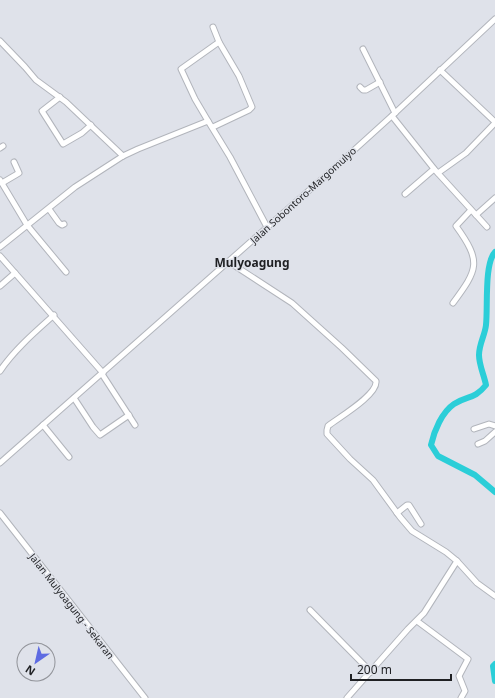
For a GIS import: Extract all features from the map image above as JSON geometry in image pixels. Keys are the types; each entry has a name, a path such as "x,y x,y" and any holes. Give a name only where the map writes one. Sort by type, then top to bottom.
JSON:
{"street":[{"name":"Jalan Sobontoro-Margomulyo","path":"0,463 229,262 393,115 495,19"},
{"path":"213,27 219,42 239,76 252,107 249,110 213,127"},
{"path":"0,41 36,80 60,97 123,156"},
{"path":"219,42 183,66 181,69 195,99 213,127 251,194 267,227"},
{"path":"363,50 380,82 393,115 436,171 488,227"},
{"path":"405,194 436,171 466,153 495,123 440,70"},
{"path":"360,87 363,90 366,90 380,82"},
{"path":"60,97 42,111 63,144 91,125"},
{"path":"0,247 75,187 123,156 208,121"},
{"path":"14,162 19,173 1,181 27,225 66,272"},
{"path":"476,215 495,198"},
{"path":"48,209 59,223 62,225 64,224"},
{"path":"453,303 470,279 474,264 473,255 467,242 456,226 471,210"},
{"path":"0,256 54,316 102,373 135,424"},
{"path":"229,262 292,303 376,381 377,385 372,391 356,407 330,424 326,432 347,456 373,480 412,531 458,561 477,583 495,596"},
{"path":"0,286 16,273"},
{"path":"0,371 24,343 54,316"},
{"path":"74,398 100,435 129,415"},
{"path":"474,430 489,424 495,426"},
{"path":"43,425 69,457"},
{"path":"478,444 485,441 495,432"},
{"path":"397,513 409,505 421,524"},
{"name":"Jalan Mulyoagung - Sekaran","path":"0,513 145,698"},
{"path":"347,698 426,611 458,561"},
{"path":"310,610 371,672"},
{"path":"417,621 468,659 459,676 465,690 461,698"}],"waterway":[{"path":"495,252 489,266 486,325 479,351 480,362 486,385 478,393 459,401 450,407 439,422 431,445 438,456 475,475 495,492"},
{"path":"495,664 493,666 495,681"}],"district":[{"name":"Mulyoagung","path":"252,262"}]}
